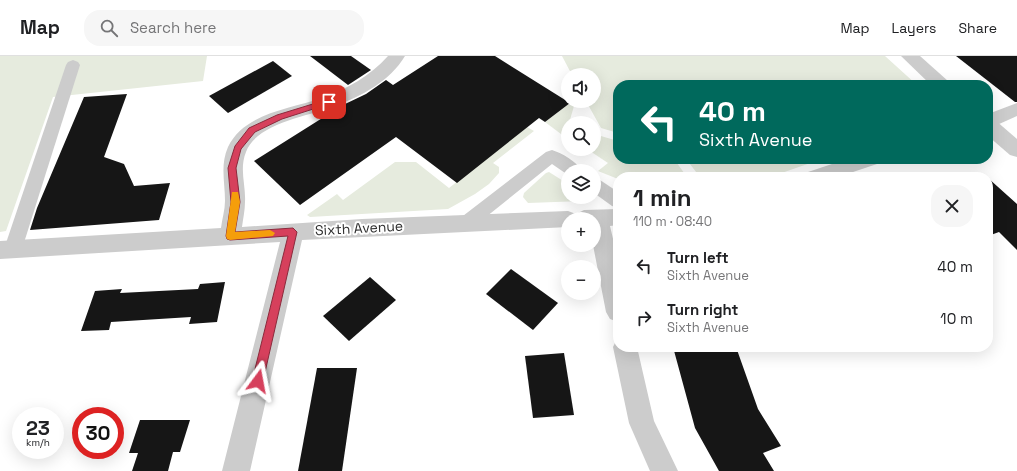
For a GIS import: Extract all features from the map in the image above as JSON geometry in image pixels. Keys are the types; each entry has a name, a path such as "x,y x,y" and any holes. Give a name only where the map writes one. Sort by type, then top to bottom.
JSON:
{"street":[{"path":"230,236 235,202 232,168 238,148 252,130 280,117 329,102 360,88 384,71 397,56"},
{"path":"909,56 936,80"},
{"path":"993,120 1017,109"},
{"path":"993,129 1017,150"},
{"path":"830,172 855,164"},
{"path":"608,217 613,264"},
{"name":"Sixth Avenue","path":"6,249 293,232 561,219"},
{"path":"236,471 293,232"},
{"path":"626,352 642,424 664,471"}],"lane":[{"path":"6,249 73,65"},
{"path":"464,224 552,156 564,164"},
{"path":"601,190 613,198"}],"shaded area":[{"path":"0,56 207,56 203,81 53,97 6,231 0,232"},
{"path":"562,56 885,56 911,80 613,80 613,132 601,128 601,116 594,116 590,108 601,108 601,68 568,68"},
{"path":"563,108 573,108 571,116 561,116 561,134 545,122"},
{"path":"527,127 534,131 493,163 499,167 499,173 489,184 475,194 448,209 310,217 307,215 337,194 343,200 395,162 416,162 449,188"},
{"path":"601,136 613,140 613,164 678,164 683,172 613,172 613,177 601,172 601,169 608,163 598,156 601,156"},
{"path":"690,164 808,164 784,172 696,172"},
{"path":"549,172 561,180 561,202 528,203 523,197 524,193"}],"building":[{"path":"310,56 351,56 371,70 348,85"},
{"path":"438,56 495,56 561,97 561,108 563,108 545,122 539,118 457,183 396,137 300,205 254,161 343,105 366,94 386,80 393,85"},
{"path":"956,56 1017,56 1017,102 993,85 993,80 987,80"},
{"path":"273,61 292,76 228,113 209,96"},
{"path":"127,94 104,157 124,164 134,186 170,183 159,220 30,230 37,208 84,97"},
{"path":"993,182 1017,204 1017,250 999,232 993,234"},
{"path":"511,269 558,303 533,330 486,294"},
{"path":"370,277 396,300 349,341 323,316"},
{"path":"225,282 217,322 189,324 191,317 111,322 109,330 81,331 95,291 122,289 120,293 198,289 200,284"},
{"path":"674,352 738,352 758,409 781,446 763,453 774,471 719,471 695,428"},
{"path":"564,353 574,415 533,418 525,356"},
{"path":"317,368 357,368 342,471 298,471"},
{"path":"140,420 190,420 180,452 173,452 168,471 132,471 138,453 129,453"}],"slow traffic":[{"path":"235,195 230,236 270,233"}],"route":[{"path":"258,381 293,232 230,236 235,202 232,168 238,148 252,130 280,117 329,102"}]}
